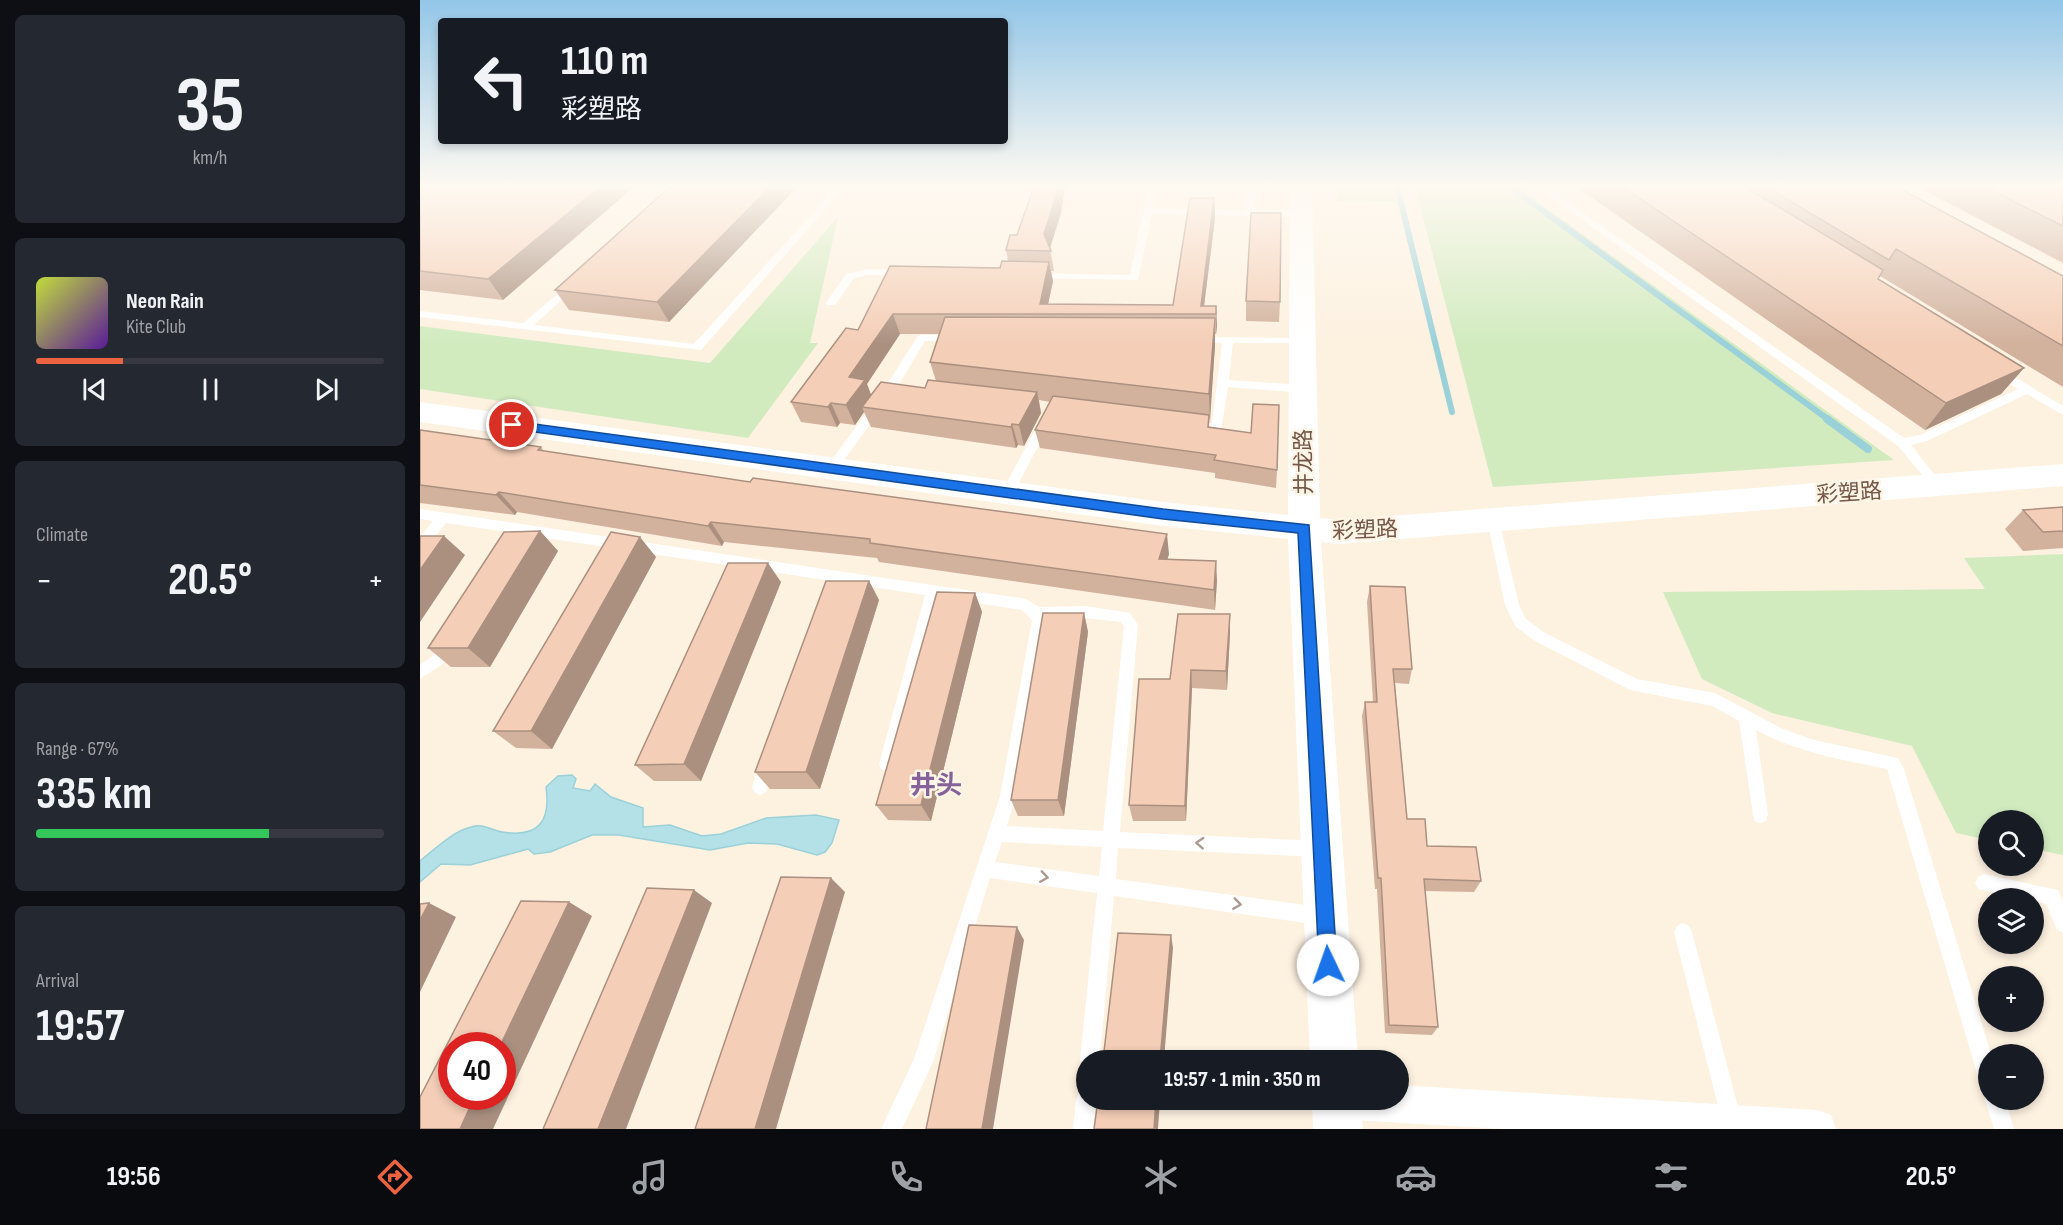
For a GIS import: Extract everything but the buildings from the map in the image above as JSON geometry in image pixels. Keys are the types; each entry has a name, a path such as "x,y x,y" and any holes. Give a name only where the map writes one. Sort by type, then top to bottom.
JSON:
{"street":[{"name":"井龙路","path":"1301,239 1304,529 1333,1050"},
{"name":"彩塑路","path":"420,412 1163,514 1339,532 2063,475"},
{"path":"1409,1104 1816,1129"},
{"path":"1337,1110 1338,1129"}],"lane":[{"path":"420,314 697,348 795,239"},
{"path":"1018,276 1134,278 1142,239"},
{"path":"1613,239 1902,443 1937,485"},
{"path":"831,303 850,276 867,272 915,273"},
{"path":"525,327 578,280"},
{"path":"832,468 890,389 922,338 969,339"},
{"path":"1181,340 1302,340"},
{"path":"1194,426 1217,428 1228,340"},
{"path":"1987,364 2063,411"},
{"path":"1223,383 1303,389"},
{"path":"890,389 913,392"},
{"path":"1902,443 1923,438 2027,389"},
{"path":"1008,492 1052,408"},
{"path":"420,514 525,535 833,583 933,591 1026,605 1036,613 1039,620 1010,784 997,834 923,1062 891,1129"},
{"path":"420,546 442,517"},
{"path":"1493,520 1512,605 1521,623 1540,637 1635,685 1715,700 1778,734 1814,747 1892,763 1896,769 1978,1044"},
{"path":"887,764 933,591"},
{"path":"1036,613 1086,612 1125,617 1131,625 1091,1050"},
{"path":"420,673 439,659 458,632"},
{"path":"1746,717 1760,815"},
{"path":"760,787 771,754"},
{"path":"997,834 1322,849"},
{"path":"986,868 1325,917"},
{"path":"1984,883 2052,896 2063,924"},
{"path":"1683,932 1733,1124"},
{"path":"1083,1129 1085,1110"},
{"path":"1998,1110 2004,1129"}],"green space":[{"path":"819,239 833,239 810,343 818,343 748,438 420,389 420,326 710,363"},
{"path":"1429,239 1589,239 1894,460 1493,487"},
{"path":"2063,554 2063,855 2044,851 2044,810 1978,810 1978,838 1956,833 1912,746 1772,713 1702,679 1663,592 1985,589 1964,558"}],"water":[{"path":"572,775 576,779 573,788 590,791 595,784 611,797 643,808 643,827 670,825 702,836 721,834 766,818 816,815 839,820 832,843 825,852 817,855 777,844 748,843 710,850 619,835 592,835 550,852 534,854 528,849 470,865 441,864 420,882 420,861 457,832 476,826 514,833 533,830 544,818 546,787 558,776"}],"waterway":[{"path":"1410,239 1452,412"},
{"path":"1581,239 1829,420"},
{"path":"1827,419 1868,449"}],"district":[{"name":"井头","path":"936,785"}],"route":[{"path":"512,425 1163,514 1304,529 1328,965"}]}
